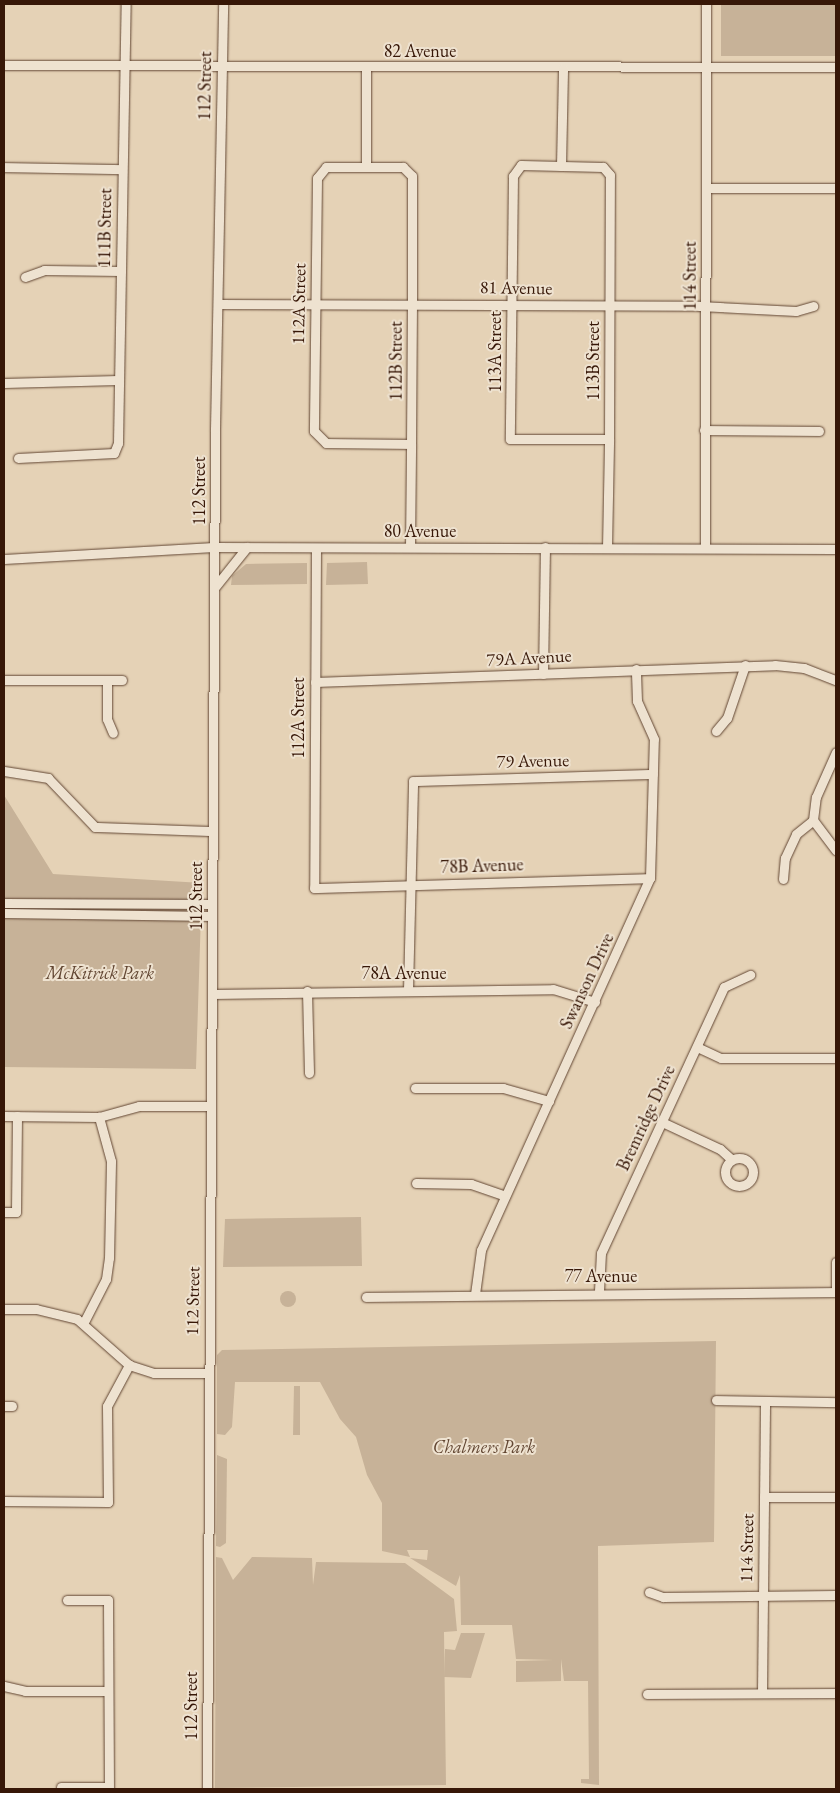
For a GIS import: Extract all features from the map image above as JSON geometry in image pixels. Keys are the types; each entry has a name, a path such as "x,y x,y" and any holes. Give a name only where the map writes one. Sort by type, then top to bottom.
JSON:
{"street":[{"name":"111B Street","path":"18,458 114,453 121,271 123,65 126,4"},
{"name":"112 Street","path":"207,1789 214,547 223,4"},
{"name":"114 Street","path":"705,548 706,4"},
{"name":"82 Avenue","path":"4,65 563,68 836,67"},
{"path":"366,67 366,167"},
{"path":"561,166 563,68"},
{"name":"113A Street","path":"561,166 521,166 514,176 510,440 608,439"},
{"name":"113B Street","path":"561,166 603,166 610,175 608,548"},
{"path":"4,167 122,169"},
{"name":"112A Street","path":"366,167 326,167 317,178 314,431 326,443 411,444"},
{"name":"112B Street","path":"366,167 403,167 412,176 410,547"},
{"path":"707,188 836,188"},
{"path":"25,277 44,270 121,271"},
{"name":"81 Avenue","path":"218,304 609,305 796,311 813,306"},
{"path":"4,384 118,380"},
{"path":"704,430 819,431"},
{"name":"80 Avenue","path":"4,559 214,547 836,549"},
{"path":"214,588 248,547"},
{"path":"543,674 545,547"},
{"name":"112A Street","path":"314,888 316,548"},
{"path":"716,731 727,718 745,665"},
{"name":"79A Avenue","path":"315,682 745,665 804,668 836,680"},
{"name":"Swanson Drive","path":"475,1294 481,1250 650,878 654,739 637,701 636,669"},
{"path":"4,680 122,680"},
{"path":"107,680 107,719 112,733"},
{"path":"782,879 796,834 813,820 816,797 836,753"},
{"path":"4,771 48,778 95,827 212,831"},
{"name":"79 Avenue","path":"410,884 413,780 653,774"},
{"path":"813,820 836,850"},
{"name":"78B Avenue","path":"314,888 650,878"},
{"path":"408,990 410,884"},
{"path":"4,903 212,904"},
{"path":"4,914 212,916"},
{"name":"Bremridge Drive","path":"599,1291 601,1253 724,987 750,975"},
{"name":"78A Avenue","path":"212,994 307,990 553,989 595,1002"},
{"path":"307,990 309,1073"},
{"path":"697,1047 721,1058 836,1058"},
{"path":"415,1088 503,1088 549,1101"},
{"path":"4,1116 100,1117 139,1106 211,1106"},
{"path":"4,1212 16,1212 17,1116"},
{"path":"84,1322 106,1279 109,1258 111,1161 100,1117"},
{"path":"662,1122 720,1149 731,1159"},
{"path":"416,1183 471,1184 505,1196"},
{"path":"836,1262 836,1292"},
{"name":"77 Avenue","path":"366,1297 599,1291 836,1292"},
{"path":"4,1309 36,1309 84,1322 129,1365 154,1373 208,1373"},
{"path":"4,1501 108,1502 107,1406 129,1365"},
{"path":"716,1400 765,1403 836,1402"},
{"name":"114 Street","path":"762,1693 765,1403"},
{"path":"764,1498 836,1497"},
{"path":"649,1592 663,1597 836,1595"},
{"path":"61,1787 108,1788 108,1600 67,1600"},
{"path":"4,1686 25,1691 108,1691"},
{"path":"647,1694 836,1693"}],"green space":[{"path":"721,4 836,4 836,56 721,56"},
{"path":"367,562 368,584 326,585 327,563"},
{"path":"307,563 307,584 231,585 232,576 246,564"},
{"name":"McKitrick Park","path":"4,795 53,874 202,883 196,1069 4,1067"},
{"path":"361,1217 362,1266 223,1267 225,1219"},
{"path":"288,1291 294,1293 296,1299 294,1305 288,1307 282,1305 280,1299 282,1293"},
{"name":"Chalmers Park","path":"716,1341 714,1542 598,1546 599,1785 581,1783 581,1779 589,1779 588,1681 564,1681 561,1659 561,1681 516,1682 516,1661 553,1660 516,1659 512,1625 461,1625 460,1575 456,1586 410,1558 427,1560 428,1550 407,1550 410,1557 382,1551 382,1503 367,1475 356,1437 340,1419 320,1382 235,1382 232,1427 225,1435 217,1434 217,1355 222,1350"},
{"path":"294,1386 300,1386 300,1435 293,1435"},
{"path":"217,1455 227,1459 226,1543 220,1547 216,1546"},
{"path":"216,1557 222,1558 233,1580 252,1557 312,1558 313,1585 316,1562 405,1563 454,1599 457,1631 444,1632 446,1785 215,1788"},
{"path":"461,1633 485,1633 471,1678 444,1677 445,1649 455,1650"}]}
